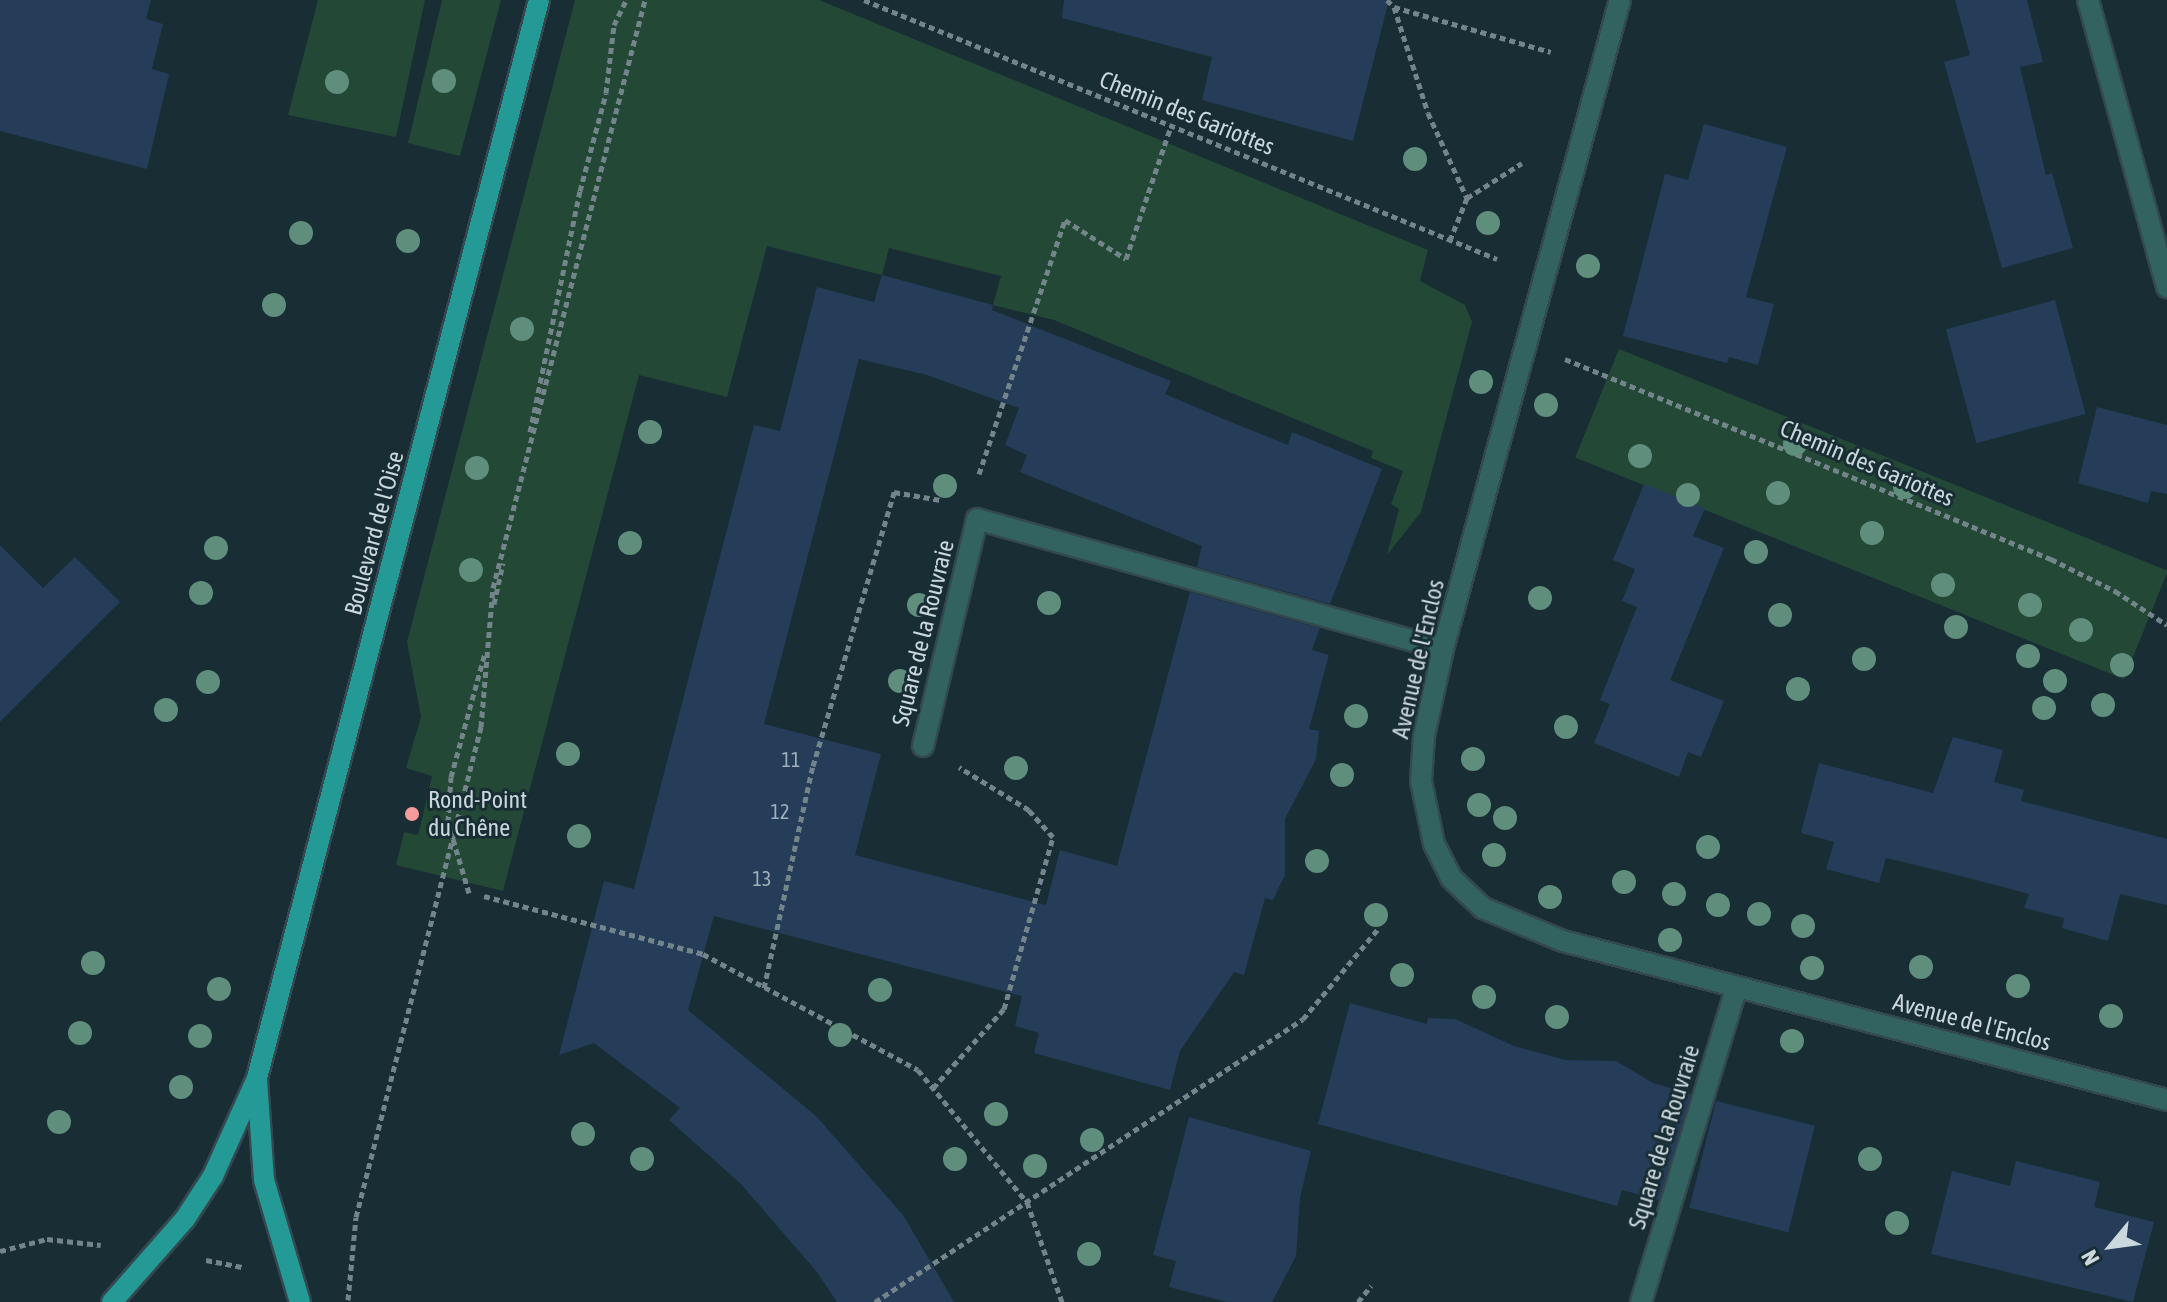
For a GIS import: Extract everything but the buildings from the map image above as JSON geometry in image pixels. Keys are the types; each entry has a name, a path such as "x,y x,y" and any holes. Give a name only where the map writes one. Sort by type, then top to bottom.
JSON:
{"main road":[{"name":"Boulevard de l'Oise","path":"112,1302 185,1219 206,1187 257,1078 539,0"},
{"name":"Boulevard de l'Oise","path":"257,1078 264,1180 300,1302"}],"street":[{"name":"Avenue de l'Enclos","path":"1620,0 1443,649 1424,736 1421,781 1434,844 1451,878 1483,908 1563,941 2167,1100"},
{"path":"2088,0 2167,287"},
{"name":"Square de la Rouvraie","path":"923,746 973,512 1443,649"},
{"name":"Square de la Rouvraie","path":"1641,1302 1737,987"}],"path":[{"path":"469,893 448,822 451,777 489,632 580,191 606,93 614,25 626,0"},
{"path":"514,508 645,0"},
{"name":"Chemin des Gariottes","path":"864,0 1497,259"},
{"path":"1387,0 1394,7 1428,113 1467,198"},
{"path":"1394,7 1551,52"},
{"path":"764,988 813,766 894,492 973,512 1065,220 1126,259 1171,126"},
{"path":"1450,240 1467,198 1522,163"},
{"name":"Chemin des Gariottes","path":"1555,357 2051,559 2115,591 2167,625"},
{"path":"348,1300 356,1217 481,727 489,632"},
{"name":"Square de la Rouvraie","path":"923,746 1029,810 1053,837 1004,1009 933,1088"},
{"path":"484,896 703,954 918,1070 1027,1202 1062,1302"},
{"path":"875,1302 1303,1019 1378,929"},
{"path":"1358,1302 1371,1286"}],"green space":[{"path":"318,0 425,0 396,137 288,115"},
{"path":"442,0 501,0 460,156 408,143"},
{"path":"575,0 819,0 1428,250 1420,281 1465,305 1472,322 1421,512 1387,555 1399,509 1391,504 1403,471 1371,458 1373,451 1054,320 993,305 1001,276 889,248 882,275 767,246 727,397 639,375 503,891 396,865 404,832 418,835 432,776 406,768 421,717 407,642"},
{"path":"1619,349 2167,570 2124,679 1575,457"}],"place":[{"name":"Rond-Point du Chêne","path":"412,814"}]}
